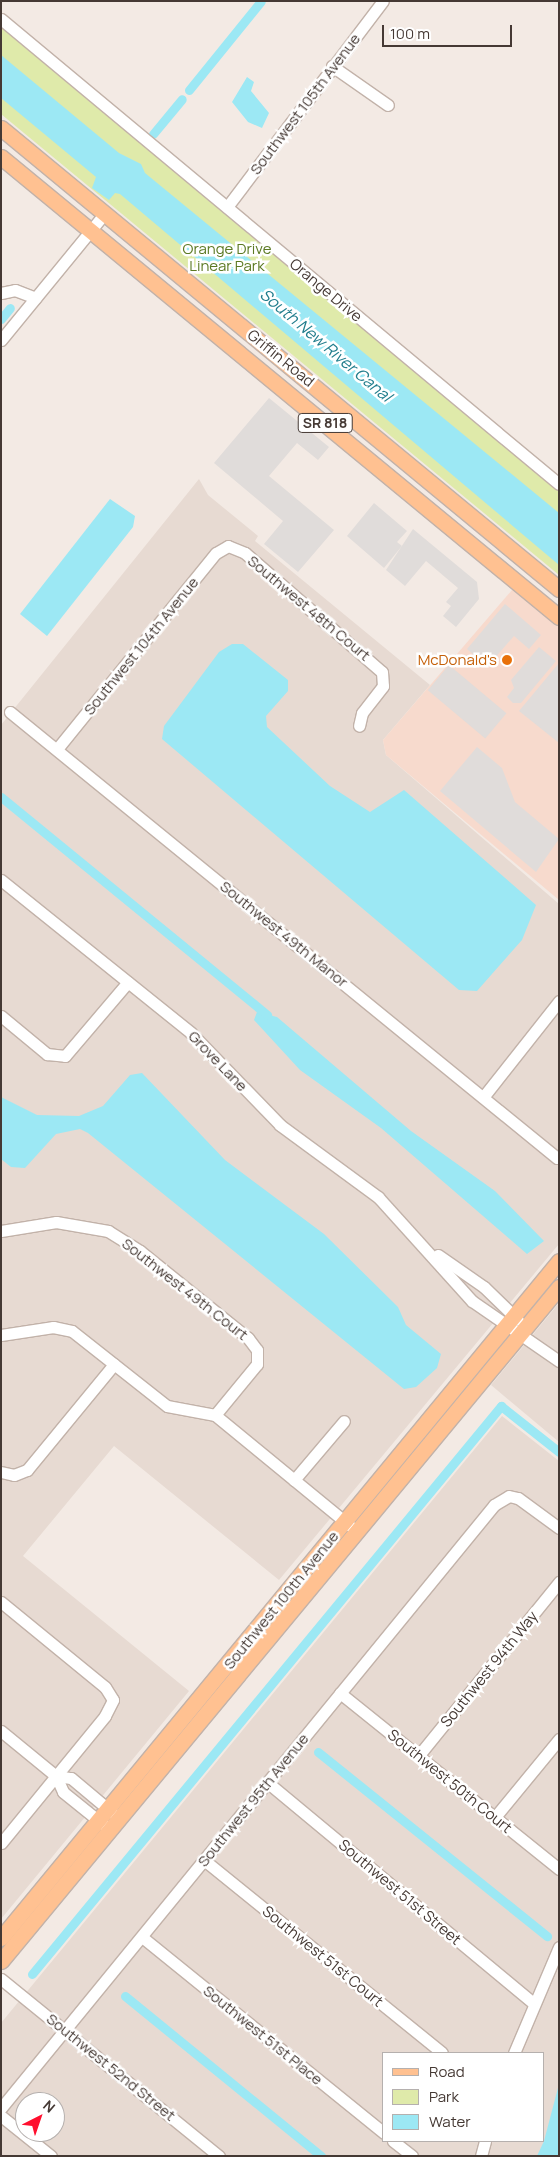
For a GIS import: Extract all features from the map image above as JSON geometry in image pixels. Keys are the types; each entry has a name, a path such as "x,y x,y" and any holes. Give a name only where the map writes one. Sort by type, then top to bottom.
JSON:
{"main road":[{"name":"Griffin Road","path":"1,128 559,590"},
{"name":"Griffin Road","path":"1,157 559,616"},
{"path":"462,536 488,542 498,538"},
{"path":"518,583 531,579 559,590"},
{"name":"Southwest 100th Avenue","path":"1,1938 559,1261"},
{"name":"Southwest 100th Avenue","path":"1,1961 559,1287"}],"street":[{"name":"Southwest 105th Avenue","path":"227,208 332,66 383,1"},
{"name":"Orange Drive","path":"1,19 559,484"},
{"path":"332,66 388,105"},
{"path":"1,340 104,214"},
{"path":"1,293 15,290 36,298"},
{"name":"Southwest 48th Court","path":"227,543 245,553 374,664 384,677 359,726"},
{"name":"Southwest 104th Avenue","path":"57,750 216,553 227,543"},
{"name":"Southwest 49th Manor","path":"10,712 484,1096 557,1158"},
{"name":"Grove Lane","path":"1,880 192,1033 280,1125 359,1181 428,1248 472,1301 505,1327 522,1331"},
{"path":"1,1016 47,1054 62,1057 74,1048 128,982"},
{"path":"484,1096 557,1009"},
{"name":"Southwest 49th Court","path":"1,1231 56,1222 108,1232 140,1251 248,1338 257,1350 256,1364 215,1416"},
{"name":"Grove Lane","path":"428,1248 516,1314"},
{"path":"516,1314 522,1331 559,1361"},
{"path":"1,1334 61,1327 176,1411 215,1416 357,1532"},
{"path":"6,1473 27,1470 114,1364"},
{"path":"294,1480 344,1421"},
{"name":"Southwest 95th Avenue","path":"1,2108 494,1505 509,1496 525,1501 559,1528"},
{"name":"Southwest 94th Way","path":"419,1755 559,1582"},
{"path":"1,1602 105,1687 113,1700 56,1776 1,1843"},
{"name":"Southwest 50th Court","path":"340,1693 559,1869"},
{"path":"1,1732 56,1776 71,1778 103,1815 110,1831"},
{"path":"496,1817 559,1740"},
{"name":"Southwest 51st Street","path":"267,1782 533,2003"},
{"path":"103,1815 120,1819"},
{"name":"Southwest 51st Court","path":"204,1860 441,2052"},
{"name":"Southwest 51st Place","path":"142,1937 382,2131"},
{"path":"514,2052 533,2003 559,1947"},
{"name":"Southwest 52nd Street","path":"1,1979 65,2029 219,2156"},
{"path":"1,2116 51,2156"},
{"path":"394,2142 412,2156"},
{"path":"481,2156 485,2142"}],"shaded area":[{"path":"269,398 329,447 318,460 297,443 269,476 334,530 298,572 264,544 283,521 214,463"},
{"path":"199,479 208,495 258,536 255,541 430,685 383,740 386,755 559,904 559,1244 279,1580 114,1446 23,1556 189,1691 1,1919 1,725"},
{"path":"374,503 407,531 397,542 402,546 384,568 347,536"},
{"path":"413,529 477,582 479,599 456,627 443,616 451,606 446,602 458,588 426,561 405,586 386,570"},
{"path":"518,583 559,619 559,900 386,755 383,740"},
{"path":"505,604 541,635 529,649 514,636 487,667 467,649"},
{"path":"539,647 556,661 521,703 513,703 507,697 514,688 511,680"},
{"path":"559,663 559,743 519,711"},
{"path":"449,665 506,713 485,738 428,690"},
{"path":"477,747 502,768 515,802 559,839 536,872 440,791"},
{"path":"559,1303 559,1442 491,1385"},
{"path":"502,1416 559,1461 559,2156 1,2156 1,2023"}],"green space":[{"name":"Orange Drive Linear Park","path":"1,27 559,489 559,575 1,114"}],"water":[{"name":"South New River Canal","path":"1,55 119,153 141,164 145,173 559,513 559,565 120,194 115,193 109,200 92,188 96,177 1,98"},
{"path":"247,77 254,82 251,91 269,113 262,128 248,122 232,102"},
{"path":"110,499 135,516 133,527 47,636 20,614"},
{"path":"232,644 243,644 288,680 288,691 266,716 267,727 330,786 370,812 404,790 536,905 522,940 477,991 459,990 162,739 164,726 219,652"},
{"path":"257,1012 277,1017 411,1131 495,1191 544,1241 527,1254 381,1128 300,1070 254,1020"},
{"path":"142,1073 225,1160 324,1234 398,1307 406,1325 441,1354 437,1368 416,1387 404,1389 88,1133 80,1129 56,1134 25,1168 11,1167 1,1159 1,1097 37,1115 79,1116 103,1106 130,1075"},
{"path":"559,2084 559,2156 537,2156 545,2142"}],"waterway":[{"path":"189,90 261,1"},
{"path":"153,134 182,99"},
{"path":"1,319 10,308"},
{"path":"1,797 267,1015"},
{"path":"32,1974 501,1406 559,1452"},
{"path":"318,1752 547,1936"},
{"path":"125,1996 321,2156"}],"place":[{"name":"McDonald's","path":"507,660"}]}
